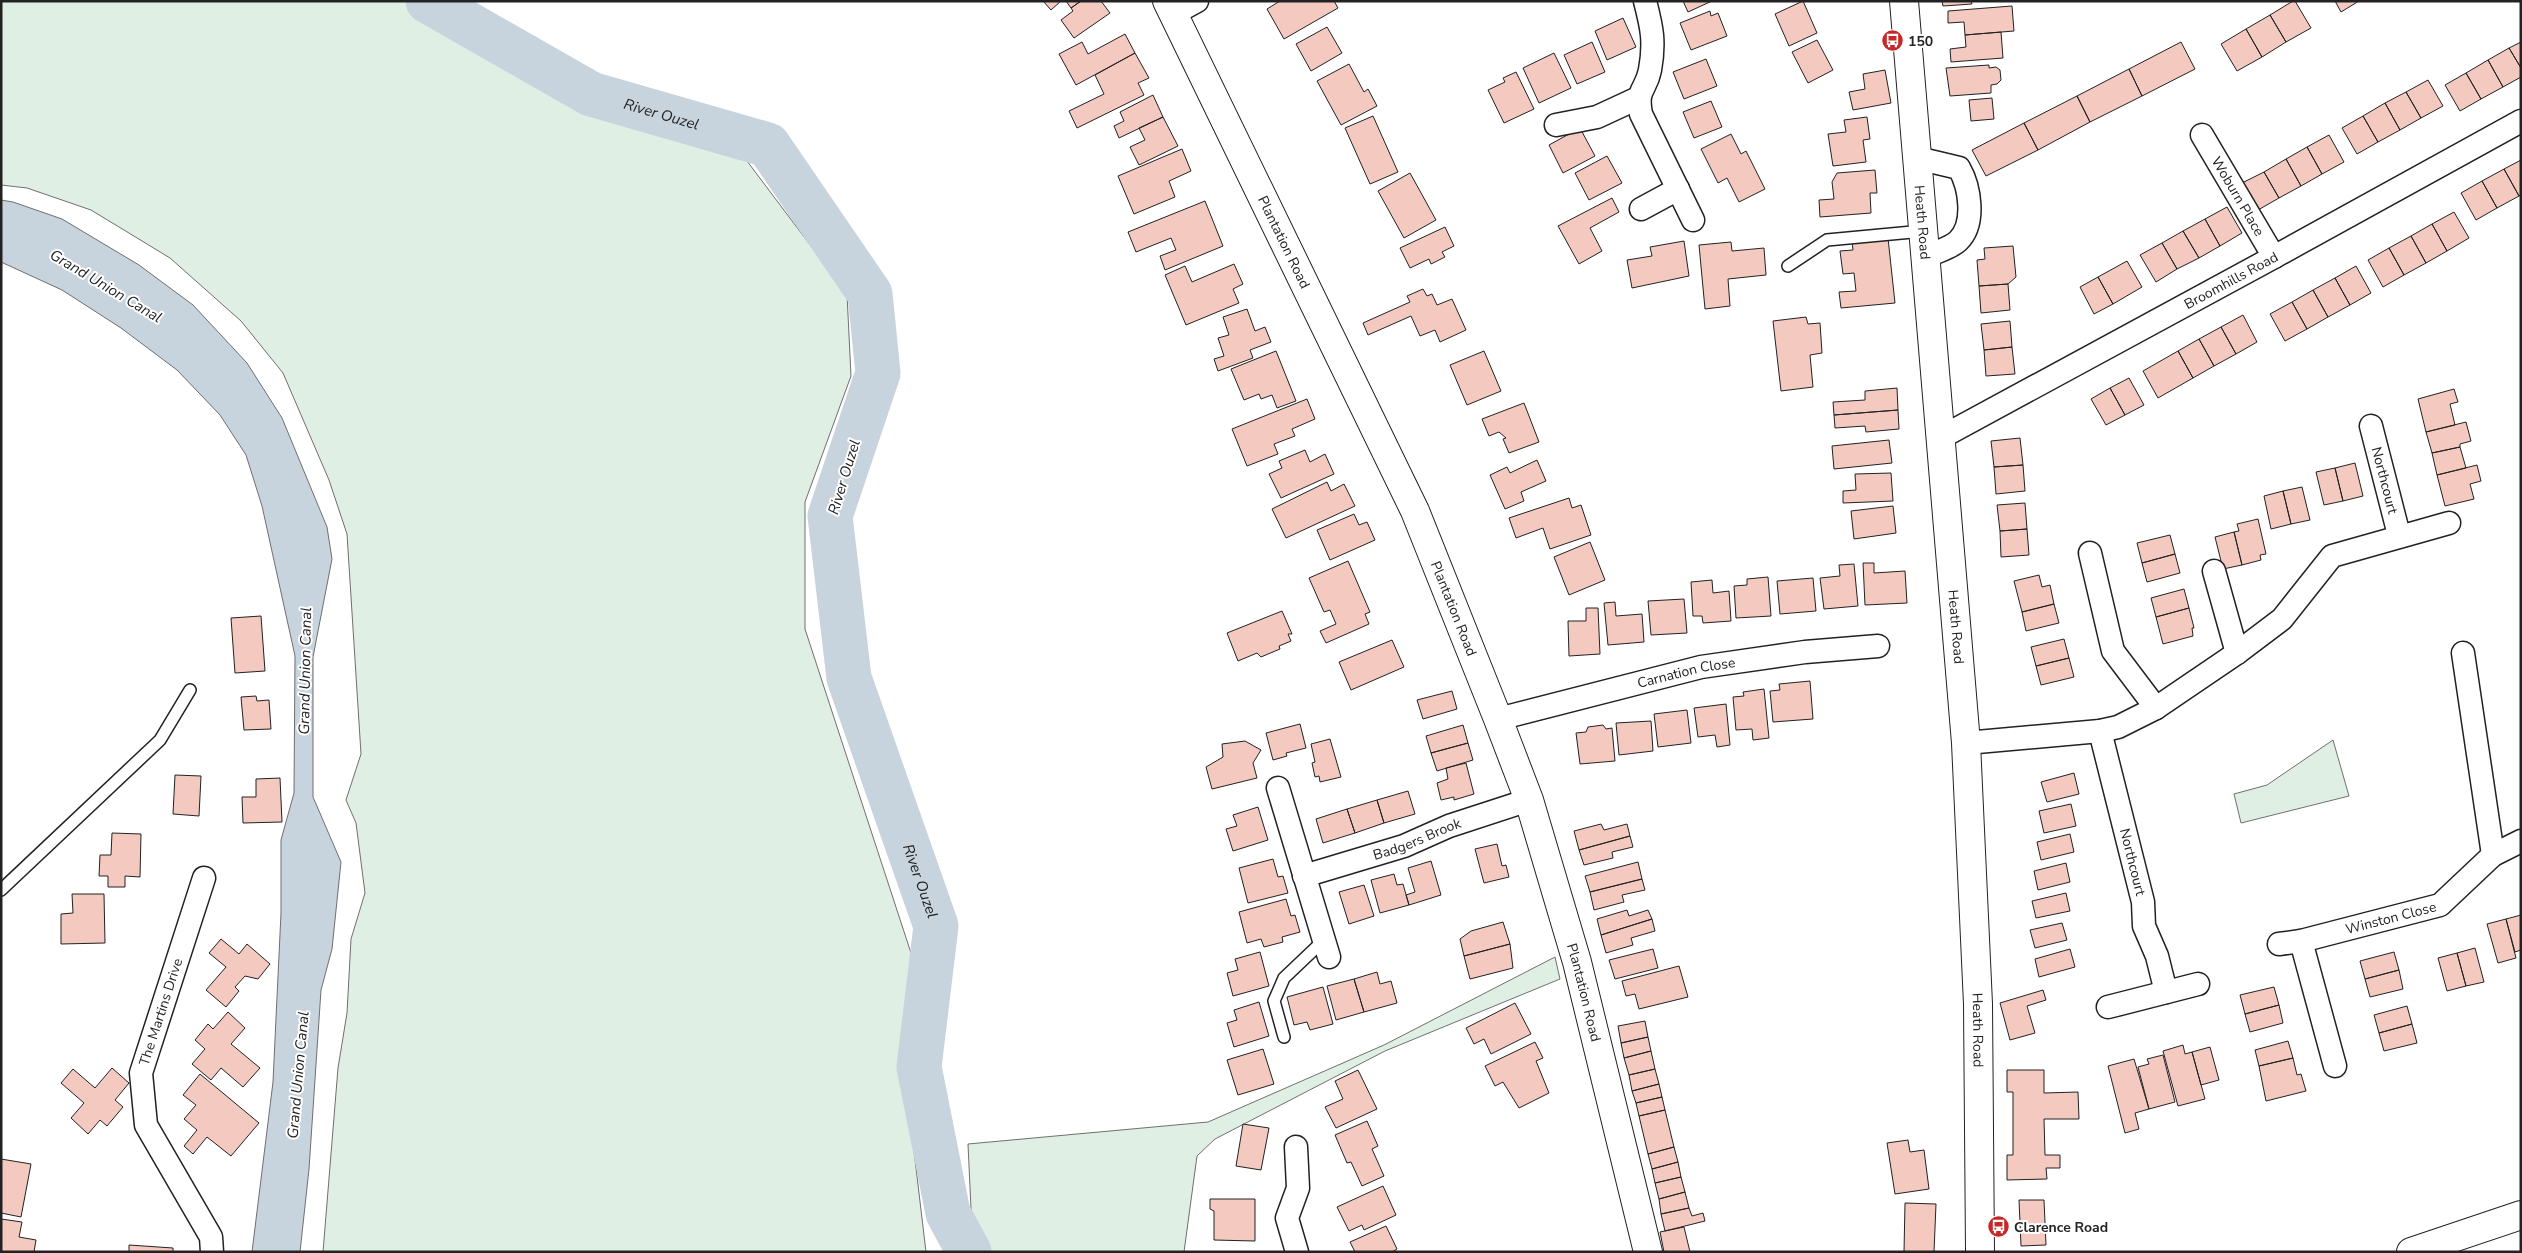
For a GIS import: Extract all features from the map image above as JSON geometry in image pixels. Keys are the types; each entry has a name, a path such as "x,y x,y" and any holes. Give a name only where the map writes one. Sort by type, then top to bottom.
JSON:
{"street":[{"path":"1170,7 1197,1"},
{"path":"1645,1 1654,36 1649,72 1638,98 1641,114 1693,220"},
{"name":"Heath Road","path":"1904,1 1966,743 1978,1004 1980,1252"},
{"name":"Plantation Road","path":"1170,7 1415,511 1498,719 1528,800 1577,962 1648,1252"},
{"path":"1556,125 1597,117 1638,98"},
{"name":"Broomhills Road","path":"1940,438 2274,258 2521,121"},
{"name":"Woburn Place","path":"2202,135 2274,258"},
{"path":"1917,158 1959,168 1966,180 1969,222 1957,242 1924,244"},
{"path":"1641,209 1678,189"},
{"name":"Northcourt","path":"2371,426 2399,535"},
{"path":"1966,743 2100,731 2118,726 2156,708 2237,653 2282,619 2332,556 2399,535 2449,523"},
{"path":"2090,552 2113,651 2156,708"},
{"path":"2214,571 2237,653"},
{"name":"Carnation Close","path":"1498,719 1701,667 1805,652 1878,646"},
{"path":"2463,653 2493,855"},
{"name":"Northcourt","path":"2100,731 2143,902 2144,926 2157,956 2166,992"},
{"path":"1278,788 1326,948"},
{"name":"Badgers Brook","path":"1304,876 1404,846 1449,826 1528,800"},
{"name":"Winston Close","path":"2336,1066 2290,942 2440,905 2493,855 2521,841"},
{"name":"The Martins Drive","path":"204,878 141,1073 146,1125 210,1237 212,1252"},
{"path":"2108,1007 2198,984"},
{"path":"1296,1147 1298,1188 1288,1218 1297,1252"},
{"path":"2411,1252 2521,1215"}],"lane":[{"path":"1788,266 1827,240 1924,244"},
{"path":"1,890 160,740 190,690"},
{"path":"1284,1038 1274,1001 1284,978 1326,948"}],"green space":[{"path":"1,1 408,1 427,18 582,102 747,161 847,294 851,376 805,502 805,629 911,953 904,1067 926,1252 323,1252 338,1068 347,1013 351,939 365,893 356,823 346,800 361,754 347,534 329,480 283,373 241,321 170,258 91,210 27,188 1,185"},
{"path":"2333,740 2349,796 2241,823 2234,794 2267,785"},
{"path":"1555,957 1560,979 1385,1051 1215,1139 1197,1156 1184,1252 973,1252 968,1144 1208,1122 1384,1045"}],"water":[{"name":"Grand Union Canal","path":"1,200 13,202 62,219 139,265 193,305 247,363 282,418 327,527 332,559 313,657 313,797 341,862 332,949 321,990 309,1169 300,1252 252,1252 273,1082 281,913 281,840 294,793 295,656 262,506 246,455 220,415 177,370 121,328 62,290 1,262"}],"building":[{"path":"1043,1 1061,1 1051,10"},
{"path":"1066,1 1081,1 1071,8"},
{"path":"1081,1 1101,1 1110,13 1074,38 1061,20 1073,11 1071,8"},
{"path":"1280,1 1334,1 1338,8 1284,39 1267,9"},
{"path":"1683,1 1712,1 1688,12"},
{"path":"1803,1 1817,33 1789,46 1775,14"},
{"path":"1942,1 1971,1 1972,4 1943,6"},
{"path":"2295,1 2311,28 2286,42 2270,15"},
{"path":"2335,1 2359,1 2341,12"},
{"path":"2012,6 2014,31 1965,35 1964,22 1948,23 1948,11"},
{"path":"1710,11 1711,16 1718,13 1727,36 1691,50 1680,23"},
{"path":"2270,15 2286,42 2262,57 2246,29"},
{"path":"1623,18 1636,47 1607,60 1595,31"},
{"path":"1327,27 1342,53 1311,71 1296,44"},
{"path":"2246,29 2262,57 2237,71 2221,44"},
{"path":"2001,32 2003,58 1951,62 1950,49 1966,47 1965,35"},
{"path":"1125,34 1135,53 1076,85 1059,54 1082,42 1088,54"},
{"path":"1817,40 1833,70 1808,83 1792,52"},
{"path":"1592,42 1605,72 1577,84 1564,55"},
{"path":"2181,42 2195,69 2142,96 2129,69"},
{"path":"2521,42 2521,68 2509,48"},
{"path":"2509,48 2521,68 2521,77 2503,87 2488,60"},
{"path":"1135,53 1149,78 1138,83 1144,95 1077,128 1069,111 1104,94 1095,75"},
{"path":"1554,53 1571,88 1539,103 1523,68"},
{"path":"1706,59 1717,86 1684,99 1673,72"},
{"path":"2488,60 2503,87 2481,99 2466,73"},
{"path":"1349,64 1364,92 1368,89 1377,106 1341,125 1317,81"},
{"path":"1989,65 1989,68 1996,67 2000,70 2001,80 1997,84 1991,85 1991,93 1950,96 1946,68"},
{"path":"2129,69 2142,96 2090,122 2077,96"},
{"path":"1885,70 1891,103 1853,110 1849,92 1865,89 1863,74"},
{"path":"1516,72 1534,109 1504,123 1488,90 1505,82 1503,78"},
{"path":"2466,73 2481,99 2460,111 2445,85"},
{"path":"2428,80 2443,106 2421,118 2406,92"},
{"path":"2406,92 2421,118 2400,130 2385,103"},
{"path":"1153,95 1163,117 1119,138 1114,126 1124,121 1120,112"},
{"path":"2077,96 2090,122 2038,150 2024,123"},
{"path":"1992,98 1994,119 1971,121 1969,100"},
{"path":"1711,101 1722,127 1694,138 1683,112"},
{"path":"2385,103 2400,130 2378,142 2363,116"},
{"path":"1373,116 1398,172 1370,184 1345,128"},
{"path":"2363,116 2378,142 2357,154 2342,128"},
{"path":"1163,117 1178,146 1139,165 1130,147 1145,140 1139,128"},
{"path":"1867,117 1870,139 1863,140 1866,162 1833,166 1828,134 1846,132 1844,120"},
{"path":"2024,123 2038,150 1986,176 1972,150"},
{"path":"1580,128 1595,156 1563,173 1549,145"},
{"path":"1731,134 1741,154 1746,151 1765,189 1739,202 1727,178 1718,183 1701,149"},
{"path":"2329,135 2344,162 2322,174 2307,147"},
{"path":"2307,147 2322,174 2301,186 2286,159"},
{"path":"1182,149 1191,171 1169,181 1175,197 1134,214 1118,176"},
{"path":"1607,156 1622,183 1589,200 1575,173"},
{"path":"2286,159 2301,186 2279,198 2264,172"},
{"path":"2521,160 2521,195 2519,196 2504,169"},
{"path":"2504,169 2519,196 2497,208 2482,181"},
{"path":"1875,170 1877,193 1870,193 1871,213 1820,217 1819,200 1834,199 1832,182 1837,173"},
{"path":"2264,172 2279,198 2258,210 2242,183"},
{"path":"1410,173 1436,220 1404,238 1378,191"},
{"path":"2482,181 2497,208 2476,220 2461,193"},
{"path":"1612,198 1619,212 1590,228 1602,251 1579,264 1558,226"},
{"path":"1205,201 1223,246 1165,270 1160,256 1176,250 1171,238 1136,252 1128,232"},
{"path":"2227,207 2242,233 2220,246 2205,219"},
{"path":"2454,212 2469,238 2447,251 2432,224"},
{"path":"2205,219 2220,246 2199,258 2183,231"},
{"path":"2432,224 2447,251 2426,263 2411,236"},
{"path":"1445,227 1454,246 1442,252 1445,257 1431,264 1429,259 1410,268 1400,248"},
{"path":"2183,231 2199,258 2177,269 2162,243"},
{"path":"2411,236 2426,263 2404,275 2389,248"},
{"path":"1888,238 1895,303 1841,308 1839,292 1856,291 1854,273 1843,274 1840,251 1853,250 1852,242"},
{"path":"1684,241 1689,276 1632,288 1627,260 1652,256 1650,247"},
{"path":"1731,242 1732,251 1764,248 1766,275 1728,279 1730,306 1705,309 1699,245"},
{"path":"2162,243 2177,269 2156,282 2140,255"},
{"path":"2013,246 2016,277 2008,284 1979,286 1977,260 1985,259 1984,248"},
{"path":"2389,248 2404,275 2383,287 2368,260"},
{"path":"2127,261 2142,287 2113,304 2098,277"},
{"path":"1234,264 1243,284 1233,289 1239,303 1186,325 1165,275 1185,266 1192,282"},
{"path":"2356,266 2371,293 2350,305 2335,278"},
{"path":"2098,277 2113,304 2094,314 2080,287"},
{"path":"2335,278 2350,305 2328,317 2313,290"},
{"path":"2008,284 2010,310 1981,313 1979,286"},
{"path":"1423,289 1427,296 1432,294 1437,305 1452,299 1466,330 1440,342 1435,330 1420,336 1411,316 1368,335 1363,323 1410,302 1407,296"},
{"path":"2313,290 2328,317 2307,329 2292,302"},
{"path":"2292,302 2307,329 2285,341 2270,314"},
{"path":"1247,309 1255,331 1265,327 1271,342 1250,350 1253,358 1218,371 1214,359 1224,356 1218,338 1229,335 1223,317"},
{"path":"2243,315 2257,342 2236,354 2221,327"},
{"path":"1806,317 1808,324 1820,323 1822,353 1810,355 1813,387 1781,391 1773,321"},
{"path":"2010,321 2012,347 1984,350 1981,324"},
{"path":"2221,327 2236,354 2214,366 2199,339"},
{"path":"2199,339 2214,366 2193,378 2178,351"},
{"path":"2012,347 2015,374 1986,376 1984,350"},
{"path":"1276,351 1296,401 1277,408 1272,395 1261,399 1259,394 1244,400 1231,369"},
{"path":"1484,351 1501,391 1467,405 1450,365"},
{"path":"2178,351 2193,378 2158,398 2143,371"},
{"path":"2129,378 2144,405 2125,415 2110,388"},
{"path":"1897,388 1898,410 1834,415 1833,402 1865,400 1865,391"},
{"path":"2110,388 2125,415 2106,425 2091,399"},
{"path":"2454,389 2458,402 2450,404 2455,425 2426,432 2418,399"},
{"path":"1307,399 1315,419 1292,429 1295,436 1274,444 1278,454 1247,466 1232,429"},
{"path":"1524,403 1539,442 1509,453 1503,439 1506,438 1499,432 1489,436 1482,419"},
{"path":"1898,410 1899,429 1866,432 1865,426 1835,428 1834,415"},
{"path":"2466,422 2471,441 2460,444 2460,447 2432,453 2426,432"},
{"path":"2020,438 2023,465 1994,467 1991,441"},
{"path":"1889,440 1892,463 1834,469 1832,446"},
{"path":"2460,447 2466,468 2437,475 2432,453"},
{"path":"1305,450 1310,462 1325,454 1334,474 1281,498 1269,474 1282,468 1279,461"},
{"path":"1537,460 1546,481 1521,492 1524,501 1505,509 1490,475 1507,467 1510,473"},
{"path":"2355,463 2363,496 2343,501 2335,468"},
{"path":"2023,465 2025,491 1996,494 1994,467"},
{"path":"2477,465 2481,481 2470,484 2474,499 2445,506 2437,475"},
{"path":"2335,468 2343,501 2324,505 2316,472"},
{"path":"1891,473 1893,501 1843,503 1843,491 1856,490 1855,474"},
{"path":"1327,482 1331,491 1344,484 1355,506 1286,538 1272,509"},
{"path":"2302,487 2310,520 2291,524 2283,491"},
{"path":"2283,491 2291,524 2271,529 2264,496"},
{"path":"1569,498 1572,508 1581,505 1591,535 1550,549 1543,528 1516,538 1509,518"},
{"path":"2025,503 2027,529 2000,531 1997,505"},
{"path":"1893,506 1896,533 1854,539 1851,511"},
{"path":"1354,514 1359,525 1367,522 1375,540 1330,560 1317,530"},
{"path":"2258,519 2266,554 2260,555 2261,560 2242,565 2234,532 2239,531 2237,524"},
{"path":"2027,529 2029,555 2001,557 2000,531"},
{"path":"2234,532 2242,565 2223,569 2215,537"},
{"path":"2170,535 2175,554 2142,563 2137,543"},
{"path":"1590,542 1605,580 1569,595 1554,557"},
{"path":"2175,554 2180,573 2147,582 2142,563"},
{"path":"1348,561 1370,612 1365,614 1369,624 1326,643 1320,631 1336,624 1330,610 1324,612 1309,578"},
{"path":"1863,563 1874,563 1874,573 1905,571 1907,603 1865,605"},
{"path":"1854,564 1858,606 1824,609 1820,578 1840,576 1839,565"},
{"path":"2039,575 2042,587 2050,585 2054,604 2022,612 2014,581"},
{"path":"1768,577 1771,616 1736,618 1734,586 1747,585 1747,579"},
{"path":"1813,578 1816,611 1780,614 1777,581"},
{"path":"1712,580 1713,593 1729,591 1731,621 1703,623 1702,616 1693,616 1691,582"},
{"path":"2184,589 2189,608 2156,617 2151,598"},
{"path":"1684,599 1687,633 1651,635 1648,601"},
{"path":"1615,602 1616,616 1642,614 1644,642 1608,645 1604,603"},
{"path":"2054,604 2059,623 2026,631 2022,612"},
{"path":"1586,608 1598,608 1600,654 1569,656 1568,621 1586,621"},
{"path":"2189,608 2194,628 2192,628 2193,636 2163,644 2156,617"},
{"path":"1282,611 1292,634 1288,634 1291,641 1279,646 1280,649 1261,657 1257,653 1238,661 1227,633"},
{"path":"261,616 265,671 235,673 231,618"},
{"path":"2064,639 2069,658 2036,666 2031,647"},
{"path":"1392,640 1404,667 1351,690 1339,662"},
{"path":"2069,658 2074,677 2041,685 2036,666"},
{"path":"1810,681 1813,719 1773,722 1770,691 1780,690 1779,684"},
{"path":"1764,689 1769,738 1753,740 1752,729 1736,730 1733,697 1744,696 1743,692"},
{"path":"1452,691 1457,709 1423,719 1417,700"},
{"path":"256,696 257,701 269,700 271,729 244,730 241,697"},
{"path":"1726,704 1730,745 1717,747 1715,735 1698,737 1694,708"},
{"path":"1687,710 1691,743 1658,747 1654,714"},
{"path":"1651,721 1653,751 1619,755 1616,723"},
{"path":"1300,724 1306,748 1286,753 1287,756 1273,760 1266,733"},
{"path":"1463,725 1468,743 1431,753 1426,736"},
{"path":"1603,725 1606,729 1612,728 1615,761 1580,764 1576,733 1586,732 1588,727"},
{"path":"1330,739 1341,777 1320,782 1319,776 1315,777 1312,763 1315,762 1311,744"},
{"path":"1245,741 1261,750 1253,763 1257,778 1212,789 1206,767 1223,757 1222,744"},
{"path":"1468,743 1473,760 1437,771 1431,753"},
{"path":"1466,763 1474,794 1454,800 1454,797 1441,800 1437,783 1448,779 1446,768"},
{"path":"2074,773 2079,794 2047,802 2041,782"},
{"path":"175,775 201,776 199,816 173,814"},
{"path":"280,778 282,822 243,823 242,797 256,797 256,779"},
{"path":"1408,791 1415,814 1384,823 1377,800"},
{"path":"1377,800 1384,823 1355,833 1347,809"},
{"path":"2071,804 2076,826 2044,833 2039,811"},
{"path":"1258,807 1268,840 1233,851 1226,829 1237,826 1233,815"},
{"path":"1347,809 1355,833 1323,843 1316,819"},
{"path":"1601,824 1604,830 1627,824 1630,836 1579,850 1574,831"},
{"path":"112,833 141,834 140,877 125,876 125,887 108,887 108,876 99,876 100,855 111,855"},
{"path":"2070,834 2074,852 2041,860 2037,842"},
{"path":"1630,836 1633,847 1612,852 1613,858 1584,865 1579,850"},
{"path":"1497,844 1502,866 1506,865 1509,877 1484,883 1475,849"},
{"path":"1273,859 1278,877 1283,876 1288,893 1248,903 1239,868"},
{"path":"1431,861 1441,895 1409,905 1406,895 1415,892 1408,868"},
{"path":"1638,862 1642,879 1590,892 1585,876"},
{"path":"2066,863 2070,882 2038,890 2034,871"},
{"path":"1394,874 1397,885 1403,884 1409,905 1380,913 1371,880"},
{"path":"1642,879 1645,890 1622,895 1624,902 1594,910 1590,892"},
{"path":"1364,885 1374,916 1349,924 1339,892"},
{"path":"2066,893 2070,911 2036,918 2032,901"},
{"path":"72,894 104,894 105,943 61,944 61,914 73,913"},
{"path":"1286,899 1291,916 1295,915 1300,932 1282,937 1283,942 1264,947 1261,939 1247,943 1239,912"},
{"path":"1627,910 1629,916 1648,910 1652,919 1601,935 1597,919"},
{"path":"2521,915 2521,950 2515,952 2506,919"},
{"path":"1652,919 1655,931 1631,938 1633,945 1606,953 1601,935"},
{"path":"2506,919 2516,958 2498,963 2487,924"},
{"path":"1503,922 1510,944 1464,956 1460,939 1471,931"},
{"path":"2062,923 2067,940 2035,948 2030,930"},
{"path":"221,939 239,954 247,944 270,964 258,979 245,976 235,987 239,991 226,1007 206,990 226,967 209,953"},
{"path":"1510,944 1513,968 1470,979 1464,956"},
{"path":"2475,948 2484,982 2466,986 2457,953"},
{"path":"1653,949 1658,968 1615,979 1609,960"},
{"path":"2070,949 2075,967 2039,977 2035,959"},
{"path":"1260,952 1269,986 1233,996 1227,973 1238,970 1235,959"},
{"path":"2394,952 2399,970 2365,979 2360,961"},
{"path":"2457,953 2466,986 2447,991 2438,958"},
{"path":"1679,966 1688,997 1639,1009 1635,994 1626,996 1622,981"},
{"path":"2399,970 2403,989 2370,997 2365,979"},
{"path":"1377,972 1380,984 1391,981 1397,1003 1364,1012 1354,979"},
{"path":"1354,979 1364,1012 1336,1020 1327,986"},
{"path":"1323,987 1333,1024 1310,1030 1307,1022 1294,1025 1287,997"},
{"path":"2274,987 2279,1005 2245,1014 2240,995"},
{"path":"2043,990 2046,1000 2027,1006 2035,1033 2010,1040 2000,1003"},
{"path":"1259,1002 1269,1036 1234,1047 1227,1023 1237,1020 1234,1010"},
{"path":"1515,1003 1531,1034 1491,1054 1484,1039 1474,1044 1466,1028"},
{"path":"2279,1005 2283,1023 2250,1032 2245,1014"},
{"path":"2407,1006 2412,1024 2379,1033 2374,1015"},
{"path":"228,1012 245,1028 231,1044 260,1068 243,1087 221,1068 211,1080 192,1064 205,1049 195,1040 208,1024 213,1029"},
{"path":"1645,1021 1648,1037 1621,1043 1618,1026"},
{"path":"2412,1024 2417,1043 2384,1051 2379,1033"},
{"path":"1648,1037 1651,1051 1624,1058 1621,1043"},
{"path":"2288,1041 2293,1058 2259,1066 2255,1050"},
{"path":"1535,1042 1543,1058 1536,1061 1549,1093 1519,1108 1503,1082 1495,1086 1485,1066"},
{"path":"2183,1045 2185,1054 2192,1052 2205,1099 2178,1106 2163,1051"},
{"path":"2210,1047 2219,1080 2201,1085 2192,1052"},
{"path":"1263,1049 1274,1084 1238,1095 1227,1060"},
{"path":"1651,1051 1655,1069 1629,1075 1624,1058"},
{"path":"2163,1055 2175,1102 2149,1109 2138,1067 2149,1064 2147,1059"},
{"path":"2293,1058 2297,1075 2301,1074 2306,1091 2266,1101 2259,1066"},
{"path":"2134,1059 2149,1109 2135,1113 2139,1129 2125,1133 2108,1066"},
{"path":"112,1068 129,1083 115,1100 123,1107 107,1126 100,1120 88,1134 71,1118 84,1103 61,1083 73,1069 95,1088"},
{"path":"1655,1069 1659,1084 1632,1091 1629,1075"},
{"path":"1358,1070 1377,1109 1336,1128 1325,1107 1343,1099 1335,1081"},
{"path":"2007,1070 2044,1070 2044,1093 2078,1092 2079,1119 2044,1119 2045,1155 2060,1155 2060,1168 2046,1168 2047,1179 2007,1180 2007,1155 2013,1155 2013,1092 2007,1092"},
{"path":"200,1074 259,1123 231,1156 207,1137 193,1154 184,1146 197,1130 184,1119 196,1105 183,1095"},
{"path":"1659,1084 1662,1097 1636,1103 1632,1091"},
{"path":"1662,1097 1665,1110 1639,1116 1636,1103"},
{"path":"1665,1110 1674,1147 1648,1154 1639,1116"},
{"path":"1367,1121 1378,1146 1372,1149 1384,1176 1362,1186 1351,1162 1347,1163 1335,1135"},
{"path":"1243,1124 1269,1128 1261,1170 1236,1166"},
{"path":"1908,1140 1910,1152 1924,1150 1929,1189 1895,1194 1887,1143"},
{"path":"1674,1147 1678,1162 1652,1169 1648,1154"},
{"path":"1,1159 31,1164 21,1217 1,1213"},
{"path":"1678,1162 1681,1177 1655,1183 1652,1169"},
{"path":"1681,1177 1685,1192 1659,1199 1655,1183"},
{"path":"1383,1186 1396,1215 1364,1230 1362,1225 1349,1231 1337,1207"},
{"path":"1685,1192 1689,1208 1661,1214 1659,1199"},
{"path":"1210,1199 1255,1199 1255,1241 1214,1240 1214,1211 1210,1209"},
{"path":"2019,1200 2044,1200 2046,1245 2021,1246"},
{"path":"1905,1203 1936,1204 1934,1252 1904,1252"},
{"path":"1689,1208 1692,1216 1703,1213 1705,1221 1665,1231 1661,1214"},
{"path":"1,1219 22,1222 19,1237 36,1240 34,1252 1,1252"},
{"path":"1386,1226 1397,1249 1392,1252 1355,1252 1350,1242"},
{"path":"1684,1227 1690,1252 1664,1252 1660,1232"},
{"path":"129,1245 173,1248 173,1252 129,1252"}],"waterway":[{"name":"River Ouzel","path":"428,1 591,94 768,145 870,294 878,373 830,516 849,678 936,926 919,1067 948,1213 969,1252"}],"place":[{"name":"150","path":"1892,41"},
{"name":"Clarence Road","path":"1998,1227"}]}
